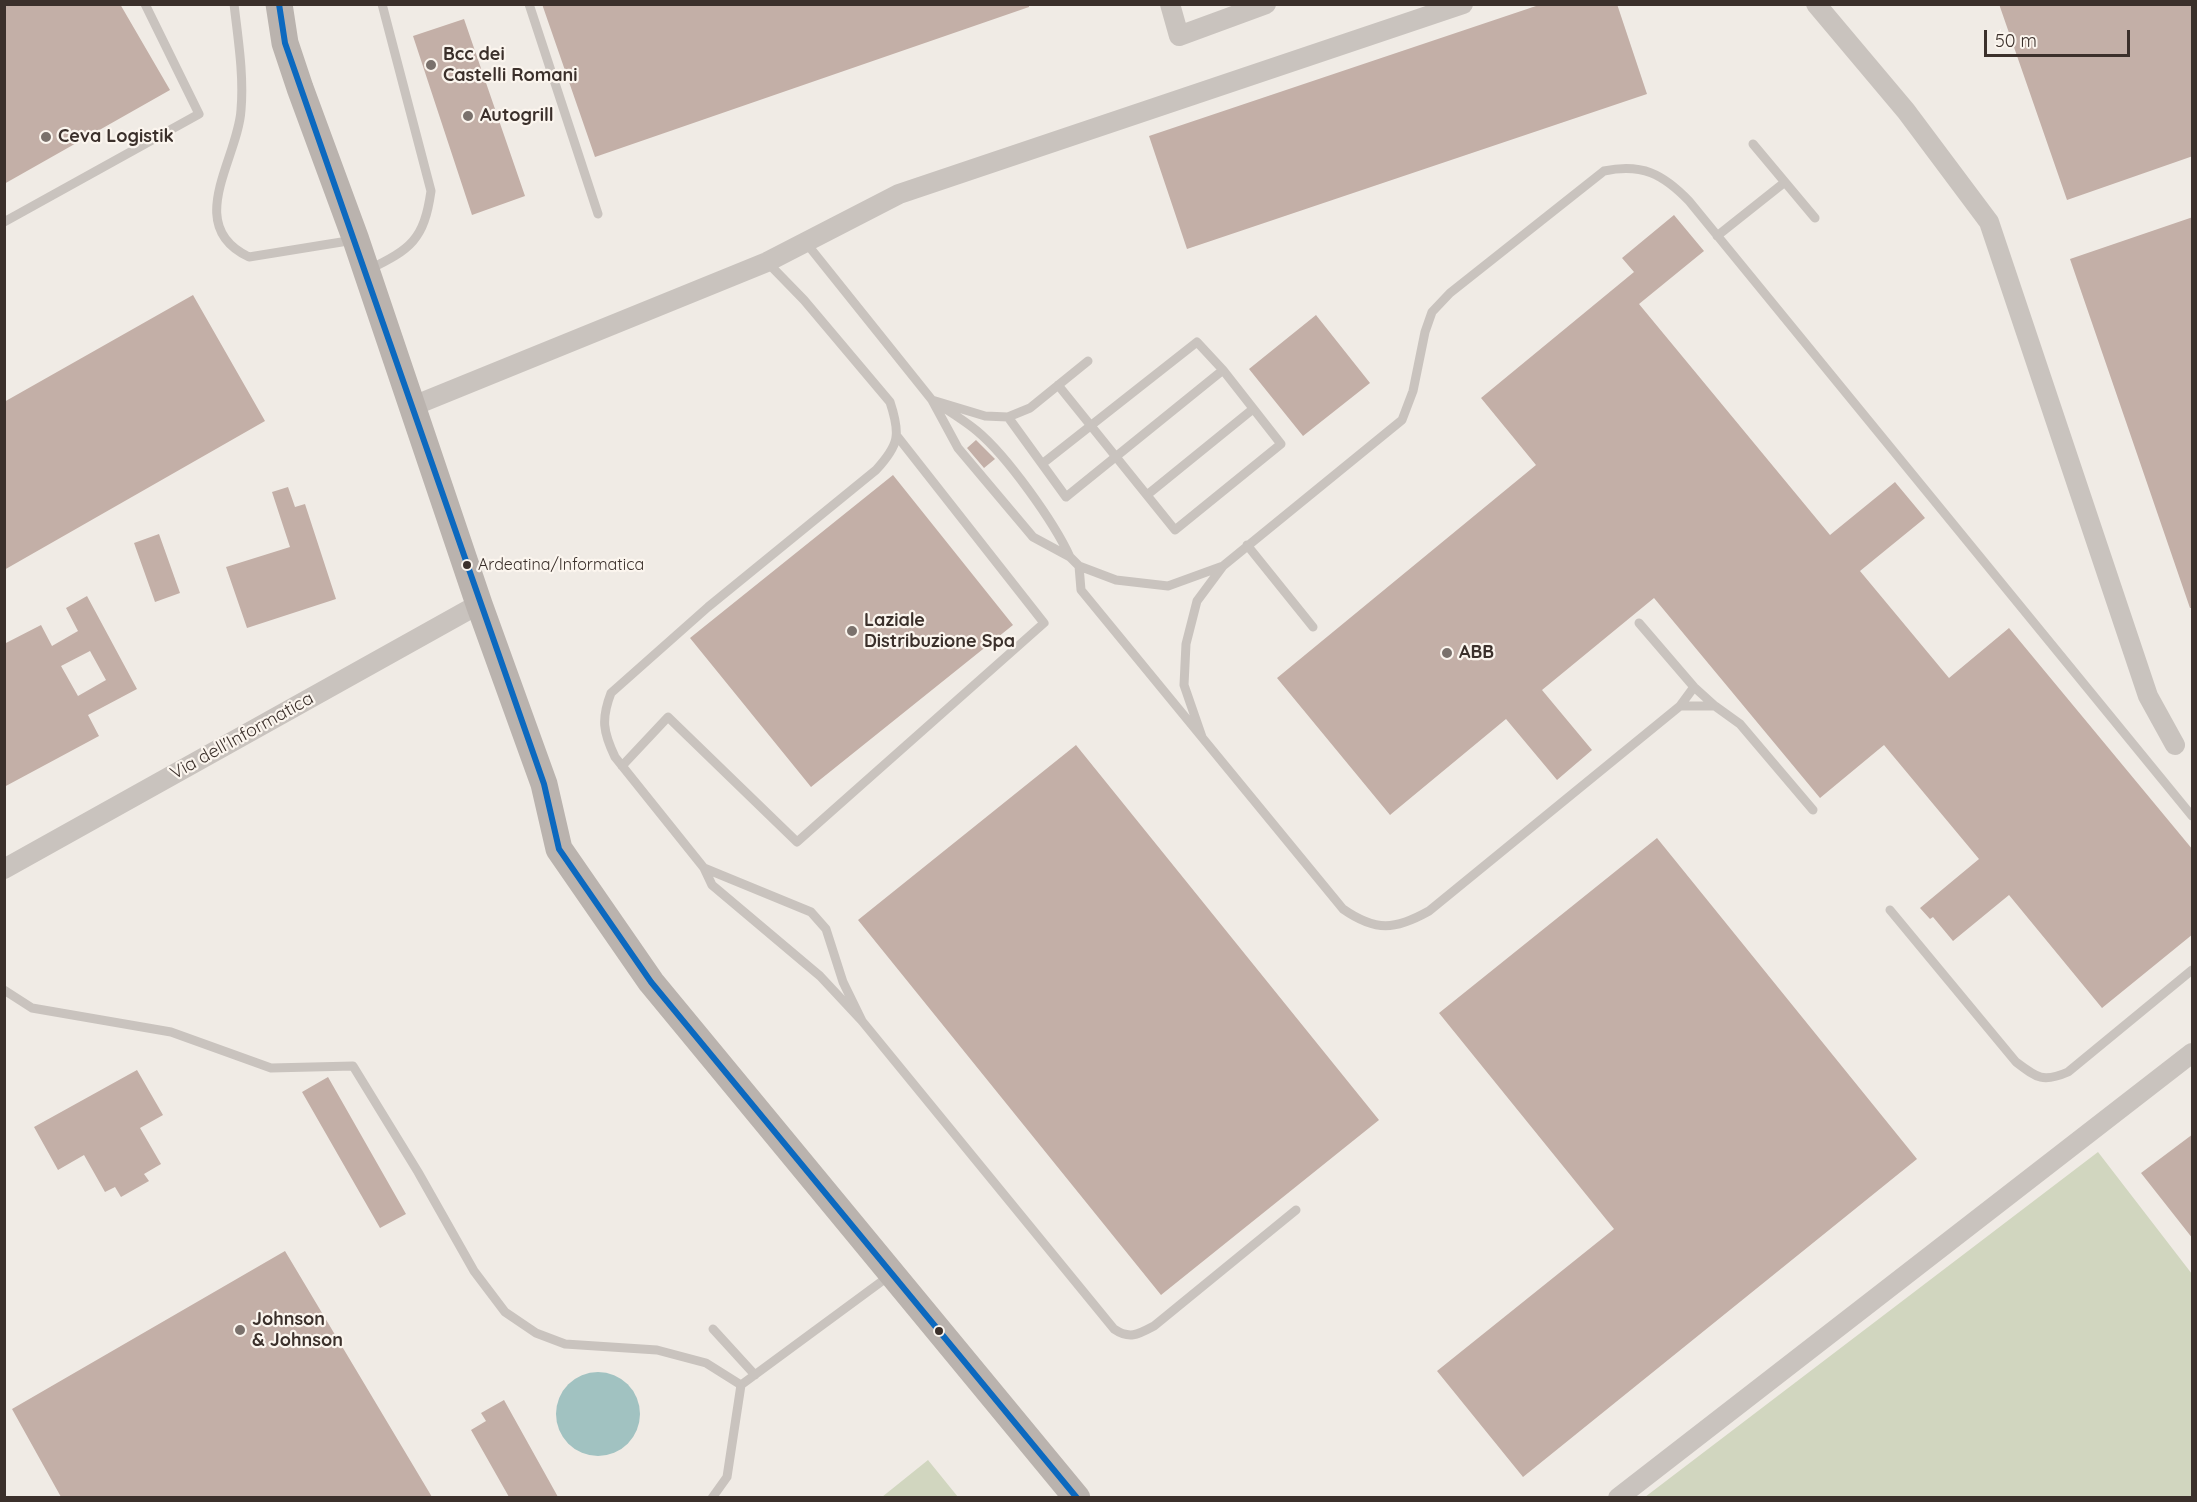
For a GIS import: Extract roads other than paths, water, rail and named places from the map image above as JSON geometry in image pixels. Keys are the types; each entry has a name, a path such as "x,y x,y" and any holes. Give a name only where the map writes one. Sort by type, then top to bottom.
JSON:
{"main road":[{"path":"279,4 285,43 296,77 356,240 479,604 544,784 559,849 651,982 891,1275 1077,1497"}],"street":[{"path":"1170,4 1179,36 1266,4"},
{"path":"413,406 768,262 807,244 851,218 899,194 1463,4"},
{"path":"1816,4 1906,111 1989,222 2148,696 2175,745"},
{"name":"Via dell'Informatica","path":"4,868 479,604"},
{"path":"1618,1497 2193,1053"}],"lane":[{"path":"4,222 198,114 145,4"},
{"path":"234,4 242,90 241,112 234,148 216,195 215,204 220,226 230,244 249,257 356,240"},
{"path":"366,271 404,252 421,228 428,210 431,191 382,4"},
{"path":"529,4 598,214"},
{"path":"1753,144 1815,218"},
{"path":"1202,737 1184,685 1186,644 1197,601 1223,566 1402,420 1413,391 1425,332 1432,312 1450,293 1604,171 1620,167 1653,172 1670,181 2193,816"},
{"path":"1717,236 1785,182"},
{"path":"807,244 932,399 957,448 1033,537 1070,557 1079,566 1116,580 1168,586 1223,566"},
{"path":"768,262 891,402 897,421 897,436 893,451 876,470 708,607 611,693 603,714 606,739 622,766 704,868 712,885 820,976 862,1021 1114,1329 1124,1336 1136,1336 1154,1326 1296,1210"},
{"path":"1041,464 1091,425 1197,342 1223,370 1281,444 1175,530 1091,425 1058,385"},
{"path":"932,399 985,416 1008,417 1030,408 1088,361"},
{"path":"1008,417 1066,497 1223,370"},
{"path":"932,399 978,432 1014,472 1060,537 1070,557"},
{"path":"1147,495 1254,409"},
{"path":"622,766 668,717 797,842 1044,623 897,436"},
{"path":"1247,545 1313,627"},
{"path":"1079,566 1081,590 1343,909 1360,921 1383,927 1405,925 1429,912 1680,706 1694,687"},
{"path":"1640,624 1694,687 1740,724 1813,810"},
{"path":"1680,706 1715,706"},
{"path":"704,868 811,912 826,929 843,982 862,1021"},
{"path":"1890,910 2016,1062 2040,1078 2051,1079 2068,1072 2193,970"},
{"path":"4,990 32,1008 171,1032 271,1068 353,1066 418,1172 474,1271 505,1312 536,1333 565,1344 657,1350 706,1363 741,1385"},
{"path":"712,1497 727,1477 741,1385 891,1275"},
{"path":"713,1329 755,1375"}],"water":[{"path":"590,1372 606,1372 622,1379 633,1390 640,1406 637,1430 628,1444 606,1456 590,1456 574,1449 563,1438 556,1422 556,1406 563,1390 574,1379"}],"place":[{"name":"Bcc dei Castelli Romani","path":"431,65"},
{"name":"Autogrill","path":"468,116"},
{"name":"Ceva Logistik","path":"46,137"},
{"name":"Ardeatina/Informatica","path":"467,565"},
{"name":"Laziale Distribuzione Spa","path":"852,631"},
{"name":"ABB","path":"1447,653"},
{"name":"Johnson & Johnson","path":"240,1330"}]}
